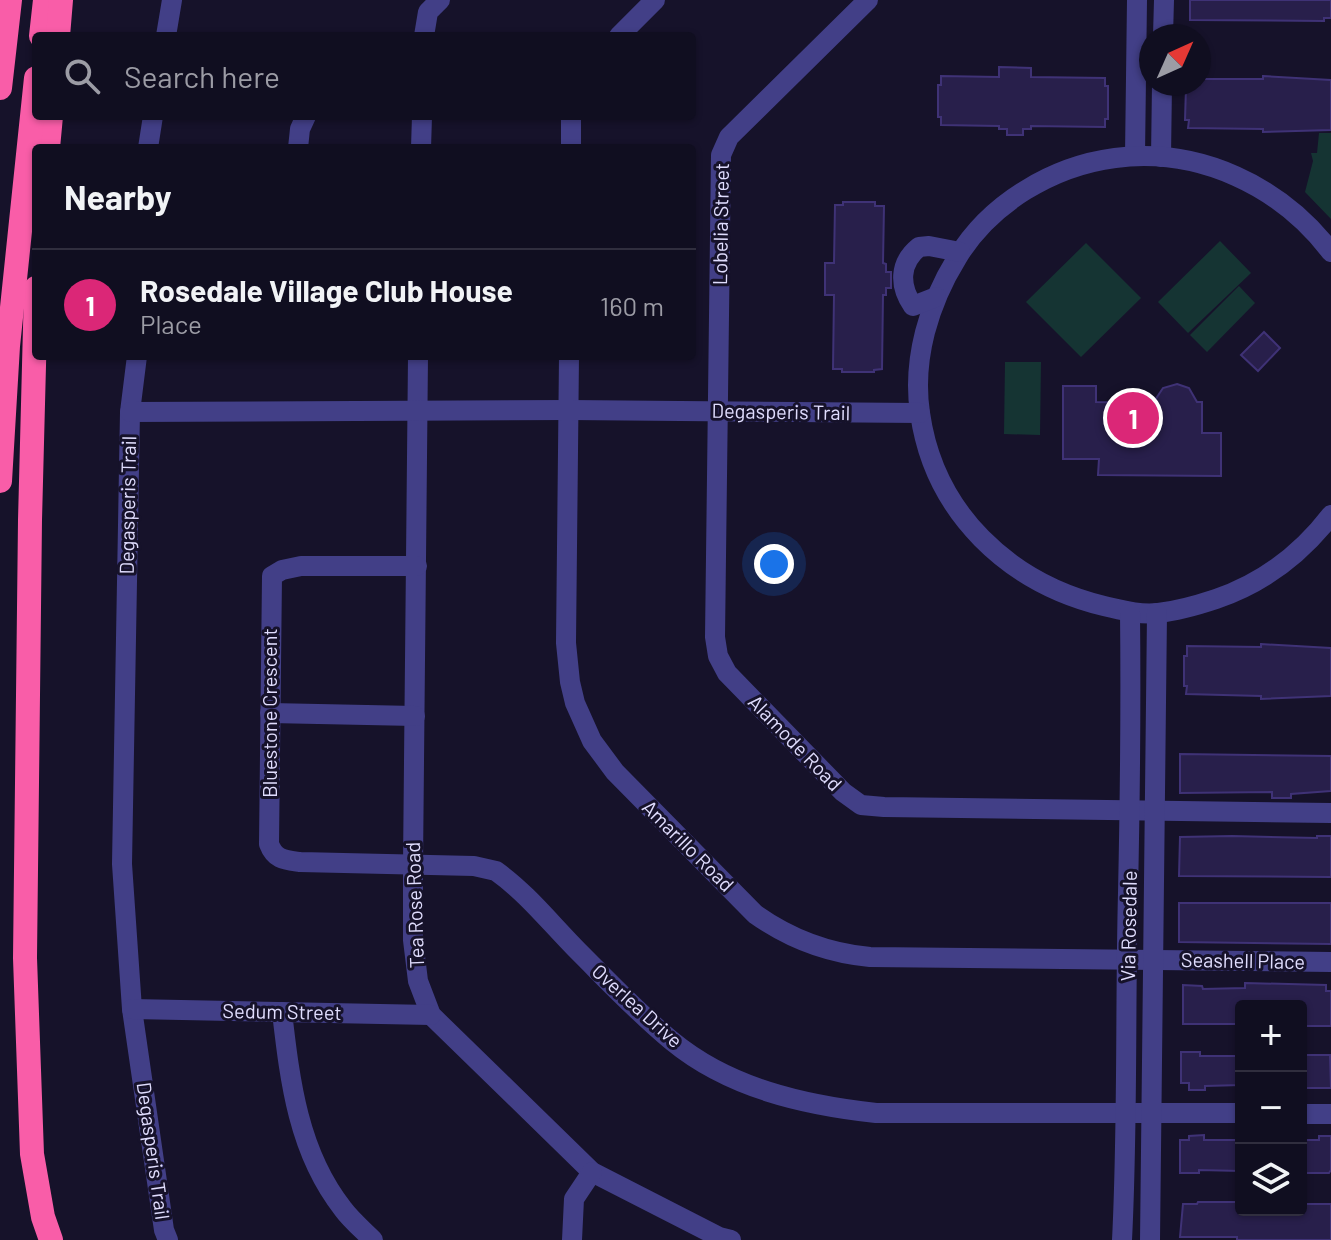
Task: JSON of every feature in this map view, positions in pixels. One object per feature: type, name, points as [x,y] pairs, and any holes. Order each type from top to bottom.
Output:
[{"type":"highway","points":[[0,88],[10,0]]},
{"type":"highway","points":[[41,32],[45,0]]},
{"type":"highway","points":[[58,32],[61,0]]},
{"type":"highway","points":[[0,481],[8,346],[32,116]]},
{"type":"highway","points":[[48,144],[51,120]]},
{"type":"highway","points":[[34,360],[25,958],[32,1154],[43,1217],[51,1240]]},
{"type":"street","points":[[167,32],[172,0]]},
{"type":"street","points":[[425,32],[428,12],[440,0]]},
{"type":"street","points":[[623,32],[655,0]]},
{"type":"street","name":"Lobelia Street","points":[[718,412],[720,165],[724,146],[729,137],[868,0]]},
{"type":"street","points":[[1135,155],[1137,0]]},
{"type":"street","points":[[1163,24],[1164,0]]},
{"type":"street","points":[[1161,157],[1162,96]]},
{"type":"street","points":[[149,144],[152,120]]},
{"type":"street","points":[[298,144],[304,120]]},
{"type":"street","points":[[421,144],[422,120]]},
{"type":"street","points":[[571,120],[571,144]]},
{"type":"street","points":[[1331,252],[1306,222],[1270,193],[1222,169],[1195,162],[1135,155],[1085,164],[1041,181],[993,215],[960,252],[936,297],[920,360],[920,413],[933,461],[942,481],[971,527],[992,549],[1013,567],[1056,591],[1130,612],[1157,613],[1207,602],[1262,578],[1308,543],[1331,515]]},
{"type":"street","points":[[936,297],[913,306],[905,295],[902,283],[905,263],[919,247],[960,252]]},
{"type":"street","points":[[130,412],[136,360]]},
{"type":"street","name":"Tea Rose Road","points":[[418,360],[413,864],[413,940],[418,981],[431,1015],[592,1172],[723,1239]]},
{"type":"street","name":"Amarillo Road","points":[[569,360],[568,672],[575,703],[592,741],[615,772],[755,914],[801,941],[851,955],[1154,960]]},
{"type":"street","name":"Degasperis Trail","points":[[168,1240],[164,1230],[132,1009],[122,864],[130,412],[569,410],[920,413]]},
{"type":"street","name":"Alamode Road","points":[[718,412],[715,637],[718,656],[727,673],[843,792],[861,805],[1331,813]]},
{"type":"street","name":"Bluestone Crescent","points":[[413,864],[300,862],[283,860],[273,854],[269,844],[270,713],[272,576],[282,570],[301,566],[417,566]]},
{"type":"street","name":"Via Rosedale","points":[[1122,1240],[1131,811],[1130,612]]},
{"type":"street","name":"Via Rosedale","points":[[1150,1240],[1157,613]]},
{"type":"street","points":[[270,713],[415,716]]},
{"type":"street","name":"Overlea Drive","points":[[413,864],[474,866],[496,871],[672,1041],[746,1084],[825,1108],[876,1113],[1235,1113]]},
{"type":"street","name":"Seashell Place","points":[[1154,960],[1331,962]]},
{"type":"street","name":"Sedum Street","points":[[132,1009],[431,1015]]},
{"type":"street","points":[[282,1012],[296,1111],[313,1159],[343,1209],[373,1240]]},
{"type":"street","points":[[1307,1114],[1331,1114]]},
{"type":"street","points":[[572,1240],[574,1199],[592,1172]]},
{"type":"green space","points":[[1319,133],[1331,133],[1331,219],[1305,192],[1313,161],[1311,153],[1317,153]]},
{"type":"green space","points":[[1220,241],[1251,273],[1188,333],[1158,302]]},
{"type":"green space","points":[[1086,243],[1141,298],[1081,357],[1026,302]]},
{"type":"green space","points":[[1239,286],[1255,303],[1207,352],[1190,335]]},
{"type":"green space","points":[[1005,362],[1041,362],[1040,435],[1004,434]]},
{"type":"building","points":[[1190,0],[1331,0],[1331,18],[1324,18],[1324,21],[1190,20]]},
{"type":"building","points":[[999,67],[1031,68],[1031,77],[1105,78],[1105,86],[1108,86],[1108,119],[1105,119],[1105,127],[1031,126],[1031,129],[1023,129],[1023,135],[1007,135],[1007,129],[999,129],[999,126],[941,125],[938,85],[941,85],[941,76],[999,77]]},
{"type":"building","points":[[1263,76],[1331,80],[1331,130],[1263,132],[1263,129],[1188,128],[1189,120],[1185,120],[1186,96],[1211,96],[1211,79],[1263,79]]},
{"type":"building","points":[[843,202],[875,202],[875,206],[884,206],[883,263],[886,264],[886,272],[891,272],[891,288],[886,288],[886,295],[883,295],[882,369],[874,372],[833,369],[834,295],[825,295],[825,263],[834,263],[835,205],[843,205]]},
{"type":"building","points":[[1264,332],[1280,348],[1258,371],[1241,355]]},
{"type":"building","points":[[1177,384],[1189,388],[1197,402],[1202,402],[1202,433],[1221,433],[1221,476],[1098,475],[1099,459],[1063,459],[1063,386],[1096,386],[1096,402],[1139,403],[1139,400],[1155,400],[1163,388]]},
{"type":"building","points":[[1261,644],[1331,648],[1331,696],[1261,699],[1261,696],[1186,694],[1184,656],[1187,656],[1187,646],[1261,647]]},
{"type":"building","points":[[1180,754],[1331,756],[1331,791],[1291,794],[1291,798],[1272,798],[1272,792],[1180,793]]},
{"type":"building","points":[[1331,836],[1331,877],[1179,876],[1180,837]]},
{"type":"building","points":[[1179,903],[1331,903],[1331,944],[1179,942]]},
{"type":"building","points":[[1245,983],[1326,985],[1326,991],[1331,991],[1331,1026],[1307,1026],[1307,1000],[1235,1000],[1235,1024],[1183,1024],[1183,985],[1202,986],[1203,989],[1245,988]]},
{"type":"building","points":[[1181,1052],[1200,1052],[1200,1056],[1235,1056],[1235,1085],[1189,1090],[1189,1083],[1181,1083]]},
{"type":"building","points":[[1307,1055],[1330,1055],[1331,1088],[1307,1088]]},
{"type":"building","points":[[1204,1135],[1204,1140],[1235,1140],[1235,1171],[1180,1173],[1180,1140],[1189,1140],[1189,1136]]},
{"type":"building","points":[[1319,1136],[1331,1136],[1331,1170],[1329,1173],[1307,1173],[1307,1140],[1319,1140]]},
{"type":"building","points":[[1235,1202],[1235,1216],[1307,1216],[1307,1204],[1331,1204],[1331,1240],[1180,1237],[1183,1204]]},
{"type":"place","name":"Rosedale Village Club House","points":[[1133,418]]}]
